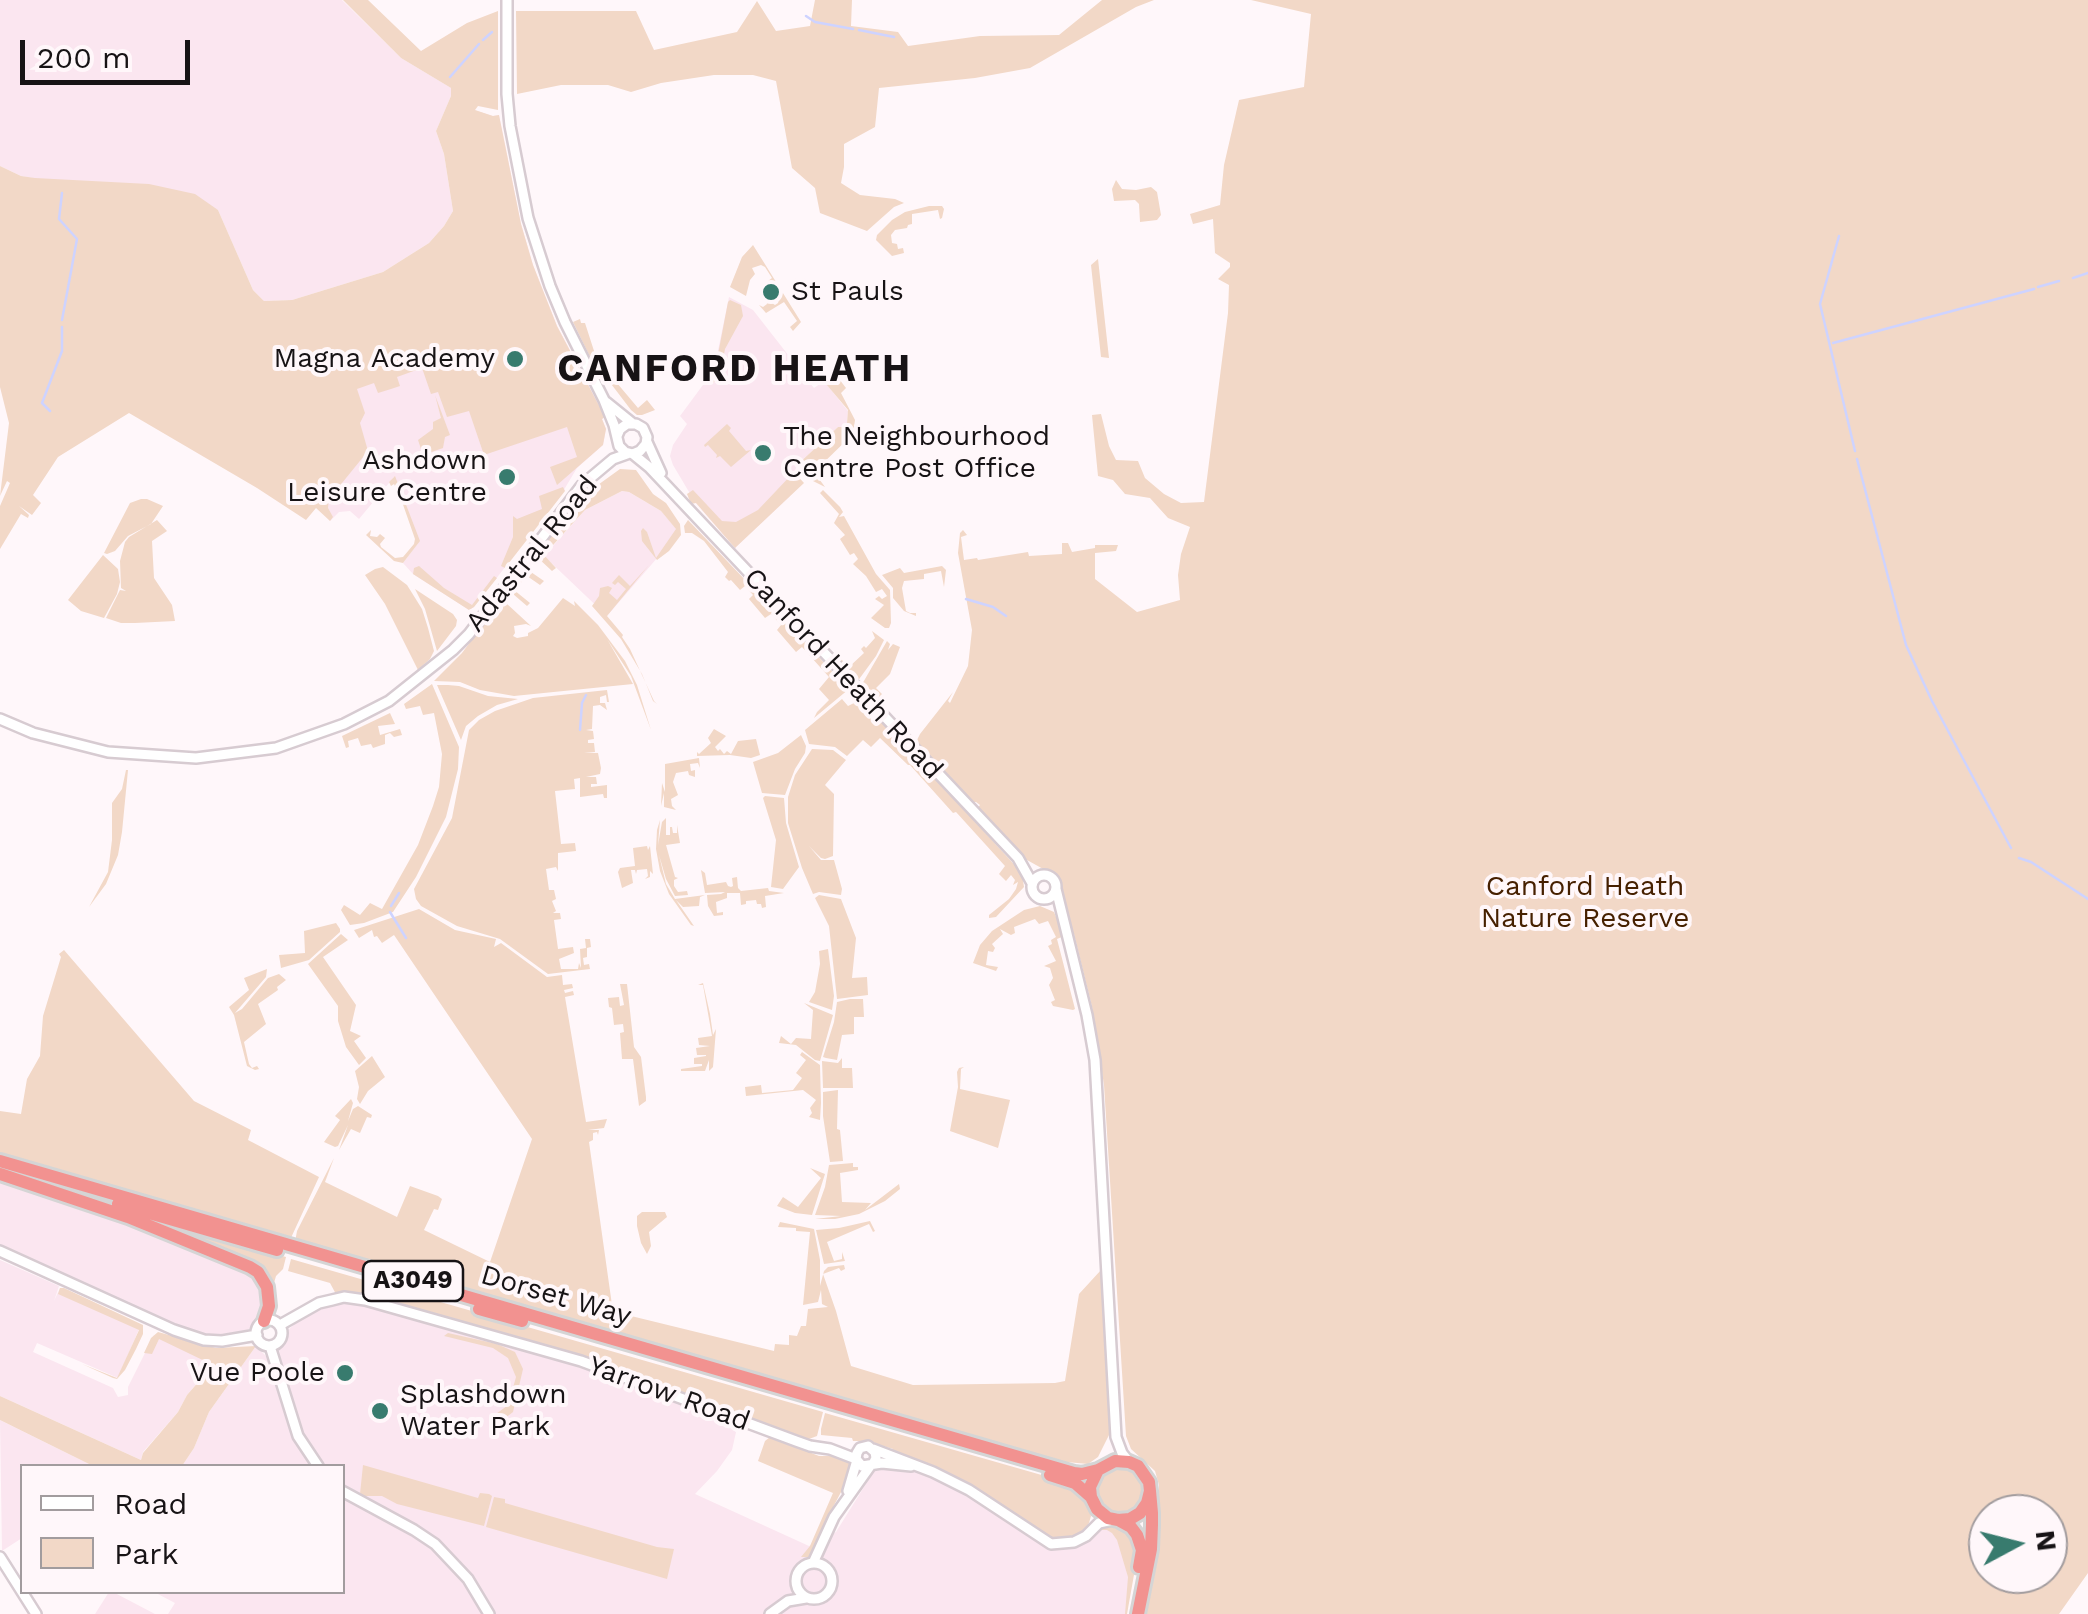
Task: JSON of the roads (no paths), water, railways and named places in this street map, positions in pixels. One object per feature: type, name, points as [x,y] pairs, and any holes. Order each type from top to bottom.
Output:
[{"type":"highway","name":"Dorset Way","points":[[0,1161],[1074,1472],[1100,1469]]},
{"type":"highway","name":"Dorset Way","points":[[0,1172],[1025,1467],[1075,1483],[1092,1500]]},
{"type":"highway","points":[[0,1172],[97,1205],[250,1267],[267,1287],[269,1306],[264,1321]]},
{"type":"highway","name":"A3049","points":[[1100,1469],[1115,1460],[1129,1462]]},
{"type":"highway","points":[[1129,1462],[1145,1473],[1150,1491],[1151,1549],[1138,1614]]},
{"type":"highway","points":[[1092,1500],[1090,1487],[1100,1469]]},
{"type":"highway","points":[[1116,1520],[1140,1512],[1150,1491]]},
{"type":"highway","name":"A3049","points":[[1092,1500],[1102,1514],[1131,1527],[1137,1535],[1142,1550],[1130,1614]]},
{"type":"street","points":[[507,0],[510,126],[528,218],[550,286],[604,400],[622,451],[632,454],[644,448],[647,440],[643,428],[604,400]]},
{"type":"street","points":[[617,439],[622,426],[632,423]]},
{"type":"street","name":"Adastral Road","points":[[0,720],[108,752],[180,758],[234,755],[303,740],[344,724],[389,701],[468,634],[580,482],[609,457],[617,439]]},
{"type":"street","name":"Canford Heath Road","points":[[647,440],[669,489]]},
{"type":"street","name":"Adastral Road","points":[[439,662],[582,486],[613,459],[632,454]]},
{"type":"street","name":"Canford Heath Road","points":[[632,454],[643,460],[1018,858],[1032,883]]},
{"type":"street","name":"Canford Heath Road","points":[[1018,858],[1045,874]]},
{"type":"street","points":[[1069,942],[1057,914],[1044,899],[1034,895],[1035,878],[1045,874],[1052,878],[1056,889],[1087,1015],[1095,1060],[1116,1437],[1129,1462]]},
{"type":"street","points":[[1044,899],[1053,896],[1056,889]]},
{"type":"street","points":[[0,1251],[204,1340],[257,1335]]},
{"type":"street","name":"Yarrow Road","points":[[280,1325],[319,1303],[355,1298],[580,1360],[796,1441],[830,1448],[856,1459]]},
{"type":"street","points":[[271,1320],[282,1329],[281,1339],[270,1346],[257,1335],[258,1326],[264,1321],[271,1320]]},
{"type":"street","points":[[270,1346],[298,1436],[317,1464]]},
{"type":"street","points":[[1100,1469],[1116,1437]]},
{"type":"street","name":"Yarrow Road","points":[[830,1448],[868,1448],[919,1467],[969,1490],[1051,1544],[1074,1542],[1099,1523],[1116,1520]]},
{"type":"street","points":[[813,1564],[828,1527],[876,1458],[868,1448],[856,1452],[846,1498]]},
{"type":"street","points":[[856,1459],[862,1466],[872,1464]]},
{"type":"street","name":"Yarrow Road","points":[[872,1464],[919,1467]]},
{"type":"street","points":[[345,1493],[434,1544],[468,1579],[489,1614]]},
{"type":"street","points":[[1090,1530],[1092,1500]]},
{"type":"street","points":[[770,1614],[788,1601],[827,1594],[832,1581],[823,1543]]},
{"type":"street","points":[[0,1557],[20,1589]]},
{"type":"street","points":[[788,1601],[800,1570],[813,1564],[828,1571]]},
{"type":"street","points":[[796,1585],[806,1598]]},
{"type":"waterway","points":[[806,16],[815,22],[853,29]]},
{"type":"waterway","points":[[859,30],[894,37]]},
{"type":"waterway","points":[[483,40],[492,32]]},
{"type":"waterway","points":[[450,77],[479,44]]},
{"type":"waterway","points":[[62,193],[59,219],[77,239],[62,320]]},
{"type":"waterway","points":[[1839,236],[1820,304],[1855,451]]},
{"type":"waterway","points":[[2073,278],[2088,273]]},
{"type":"waterway","points":[[2038,287],[2059,281]]},
{"type":"waterway","points":[[1833,343],[2034,289]]},
{"type":"waterway","points":[[50,411],[42,403],[62,351],[62,327]]},
{"type":"waterway","points":[[1857,459],[1906,645],[2011,848]]},
{"type":"waterway","points":[[966,599],[993,607],[1006,616]]},
{"type":"waterway","points":[[580,730],[586,695]]},
{"type":"waterway","points":[[2019,858],[2088,899]]},
{"type":"waterway","points":[[391,906],[399,893]]},
{"type":"waterway","points":[[390,912],[406,938]]},
{"type":"place","name":"St Pauls","points":[[771,292]]},
{"type":"place","name":"Magna Academy","points":[[515,359]]},
{"type":"place","name":"The Neighbourhood Centre Post Office","points":[[763,453]]},
{"type":"place","name":"Ashdown Leisure Centre","points":[[507,477]]},
{"type":"place","name":"Vue Poole","points":[[345,1373]]},
{"type":"place","name":"Splashdown Water Park","points":[[380,1411]]},
{"type":"district","name":"CANFORD HEATH","points":[[735,370]]},
{"type":"park label","name":"Canford Heath Nature Reserve","points":[[1585,903]]}]
